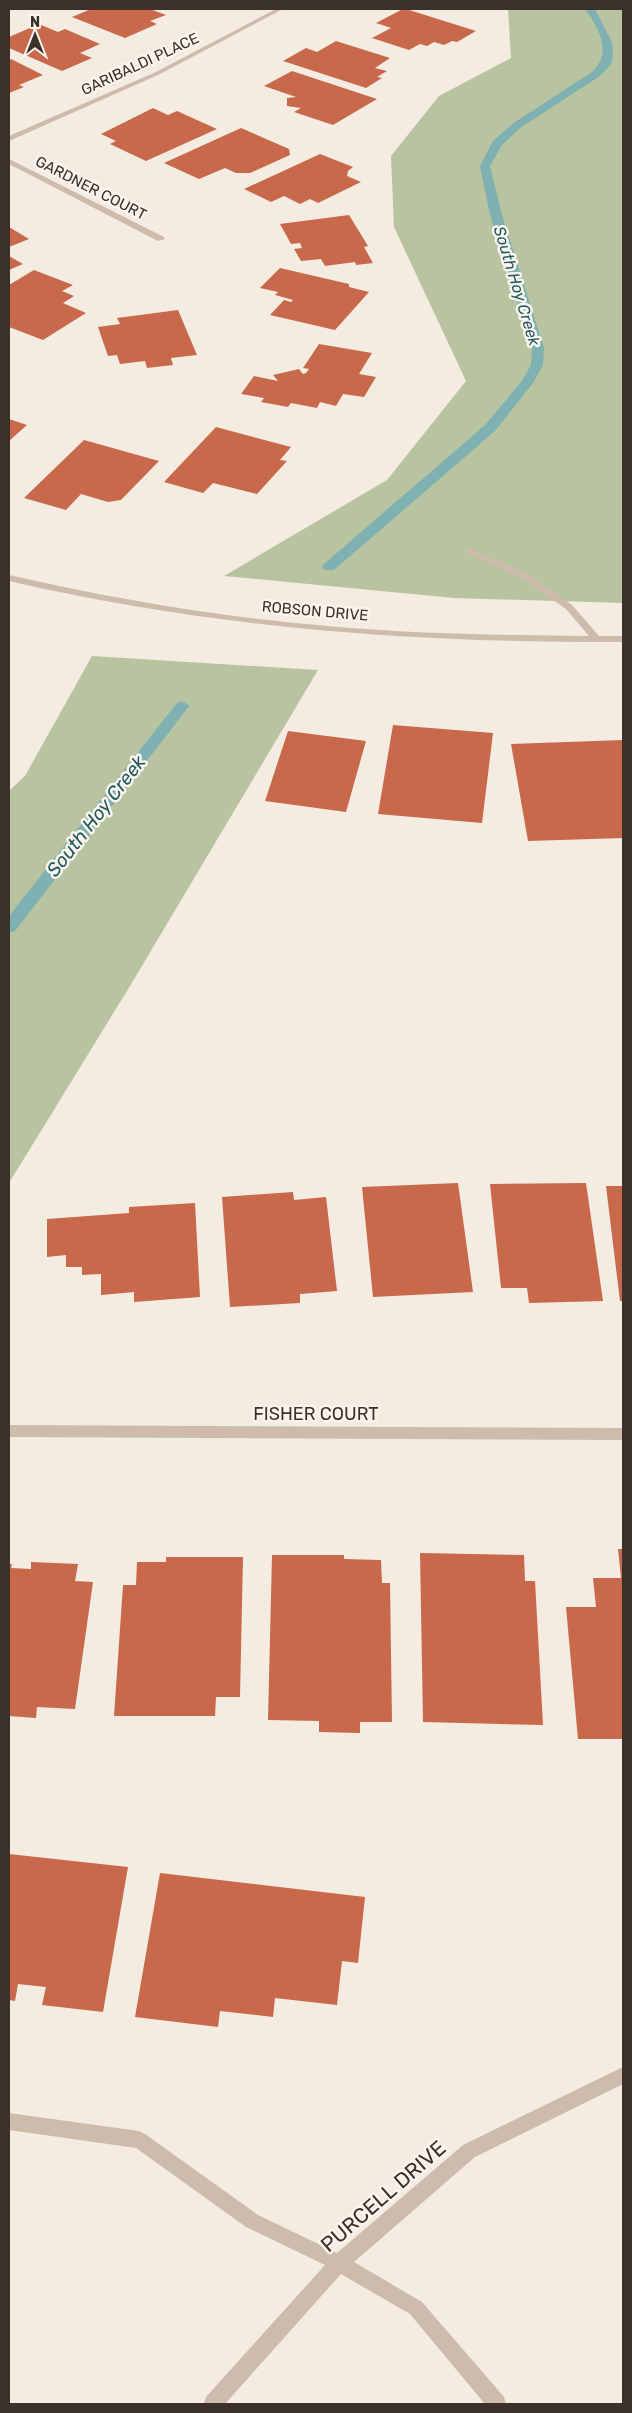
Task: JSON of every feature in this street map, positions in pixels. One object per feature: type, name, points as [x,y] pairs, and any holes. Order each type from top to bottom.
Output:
[{"type":"street","name":"GARIBALDI PLACE","points":[[9,139],[158,73],[280,9]]},
{"type":"street","name":"GARDNER COURT","points":[[9,161],[161,239]]},
{"type":"street","points":[[469,551],[526,577],[569,607],[596,638]]},
{"type":"street","name":"ROBSON DRIVE","points":[[9,578],[68,593],[219,617],[330,629],[435,636],[623,639]]},
{"type":"street","name":"FISHER COURT","points":[[9,1431],[623,1434]]},
{"type":"street","name":"PURCELL DRIVE","points":[[212,2404],[338,2263],[469,2151],[623,2075]]},
{"type":"street","points":[[9,2122],[139,2140],[252,2221],[338,2263],[416,2308],[497,2404]]},
{"type":"green space","points":[[508,9],[623,9],[623,603],[454,598],[224,576],[387,480],[466,381],[394,227],[391,156],[439,96],[511,58]]},
{"type":"green space","points":[[92,656],[318,670],[130,986],[9,1183],[9,791],[25,776]]},
{"type":"building","points":[[91,9],[150,9],[166,15],[150,21],[157,24],[125,38],[72,17]]},
{"type":"building","points":[[403,9],[476,31],[457,42],[452,41],[444,45],[434,42],[427,46],[420,44],[409,50],[372,38],[391,28],[376,23]]},
{"type":"building","points":[[39,24],[58,32],[65,29],[100,44],[80,53],[92,58],[62,71],[9,48],[9,37]]},
{"type":"building","points":[[336,41],[390,58],[375,68],[387,71],[377,77],[382,78],[366,88],[283,61],[306,48],[317,52]]},
{"type":"building","points":[[11,59],[43,75],[19,85],[24,87],[9,93],[9,60]]},
{"type":"building","points":[[292,71],[377,99],[333,125],[294,112],[301,108],[287,106],[287,98],[296,97],[264,86]]},
{"type":"building","points":[[153,108],[168,115],[177,111],[217,129],[146,161],[110,144],[116,141],[101,134]]},
{"type":"building","points":[[241,128],[289,149],[290,155],[250,173],[236,173],[225,168],[199,179],[164,163]]},
{"type":"building","points":[[320,154],[353,167],[348,171],[347,176],[361,182],[318,203],[310,199],[300,204],[284,196],[271,202],[244,189]]},
{"type":"building","points":[[349,215],[368,246],[364,247],[373,263],[356,265],[355,262],[325,266],[321,259],[301,261],[294,249],[302,248],[300,243],[291,244],[280,224]]},
{"type":"building","points":[[9,227],[29,239],[9,247]]},
{"type":"building","points":[[9,256],[23,264],[9,270]]},
{"type":"building","points":[[280,268],[349,284],[349,287],[369,292],[335,330],[270,315],[284,300],[291,302],[293,300],[275,295],[278,292],[260,288]]},
{"type":"building","points":[[34,270],[73,285],[62,291],[74,296],[63,303],[86,313],[43,340],[9,327],[9,285]]},
{"type":"building","points":[[178,310],[197,355],[171,358],[173,365],[147,368],[145,361],[120,364],[117,355],[108,356],[98,327],[120,324],[117,318]]},
{"type":"building","points":[[319,344],[372,353],[359,374],[376,377],[364,397],[343,394],[336,406],[320,402],[317,408],[291,403],[288,407],[261,402],[264,398],[241,394],[254,376],[278,381],[273,375],[299,369],[303,374],[306,373],[309,369],[303,368]]},
{"type":"building","points":[[9,419],[27,425],[9,441]]},
{"type":"building","points":[[216,427],[291,447],[280,460],[287,461],[257,494],[213,483],[203,493],[164,482]]},
{"type":"building","points":[[84,440],[159,461],[121,500],[108,502],[81,494],[66,510],[24,498]]},
{"type":"building","points":[[393,725],[493,733],[482,823],[378,814]]},
{"type":"building","points":[[288,731],[366,741],[346,812],[265,801]]},
{"type":"building","points":[[623,740],[623,838],[528,841],[511,744]]},
{"type":"building","points":[[458,1183],[473,1292],[373,1297],[362,1187]]},
{"type":"building","points":[[586,1183],[603,1301],[529,1303],[527,1288],[501,1288],[490,1184]]},
{"type":"building","points":[[606,1186],[623,1186],[623,1301],[620,1301]]},
{"type":"building","points":[[293,1192],[294,1200],[326,1197],[337,1291],[300,1294],[300,1303],[230,1307],[222,1197]]},
{"type":"building","points":[[195,1203],[200,1297],[134,1302],[134,1292],[101,1295],[101,1274],[82,1275],[82,1267],[66,1267],[66,1255],[47,1257],[47,1219],[129,1213],[129,1207]]},
{"type":"building","points":[[618,1549],[623,1549],[623,1739],[578,1739],[566,1607],[596,1607],[593,1578],[621,1578]]},
{"type":"building","points":[[420,1553],[524,1555],[525,1581],[535,1581],[543,1725],[423,1722]]},
{"type":"building","points":[[272,1555],[344,1555],[344,1559],[381,1560],[382,1583],[390,1583],[392,1722],[360,1722],[360,1733],[319,1732],[319,1721],[268,1720]]},
{"type":"building","points":[[166,1557],[243,1557],[240,1697],[216,1697],[215,1716],[114,1716],[123,1585],[136,1585],[137,1562],[166,1562]]},
{"type":"building","points":[[31,1562],[78,1564],[75,1581],[93,1582],[75,1709],[37,1707],[36,1718],[9,1716],[9,1564],[12,1564],[11,1568],[31,1569]]},
{"type":"building","points":[[9,1854],[128,1867],[103,2012],[42,2005],[46,1987],[18,1984],[15,2001],[9,2000]]},
{"type":"building","points":[[160,1873],[365,1897],[358,1963],[342,1961],[337,2005],[275,1998],[273,2017],[220,2011],[218,2027],[135,2017]]},
{"type":"waterway","name":"South Hoy Creek","points":[[329,567],[490,428],[527,383],[537,365],[538,348],[496,215],[485,166],[497,143],[516,126],[596,74],[606,64],[608,56],[607,42],[601,27],[590,9]]},
{"type":"waterway","name":"South Hoy Creek","points":[[9,927],[182,706]]}]
